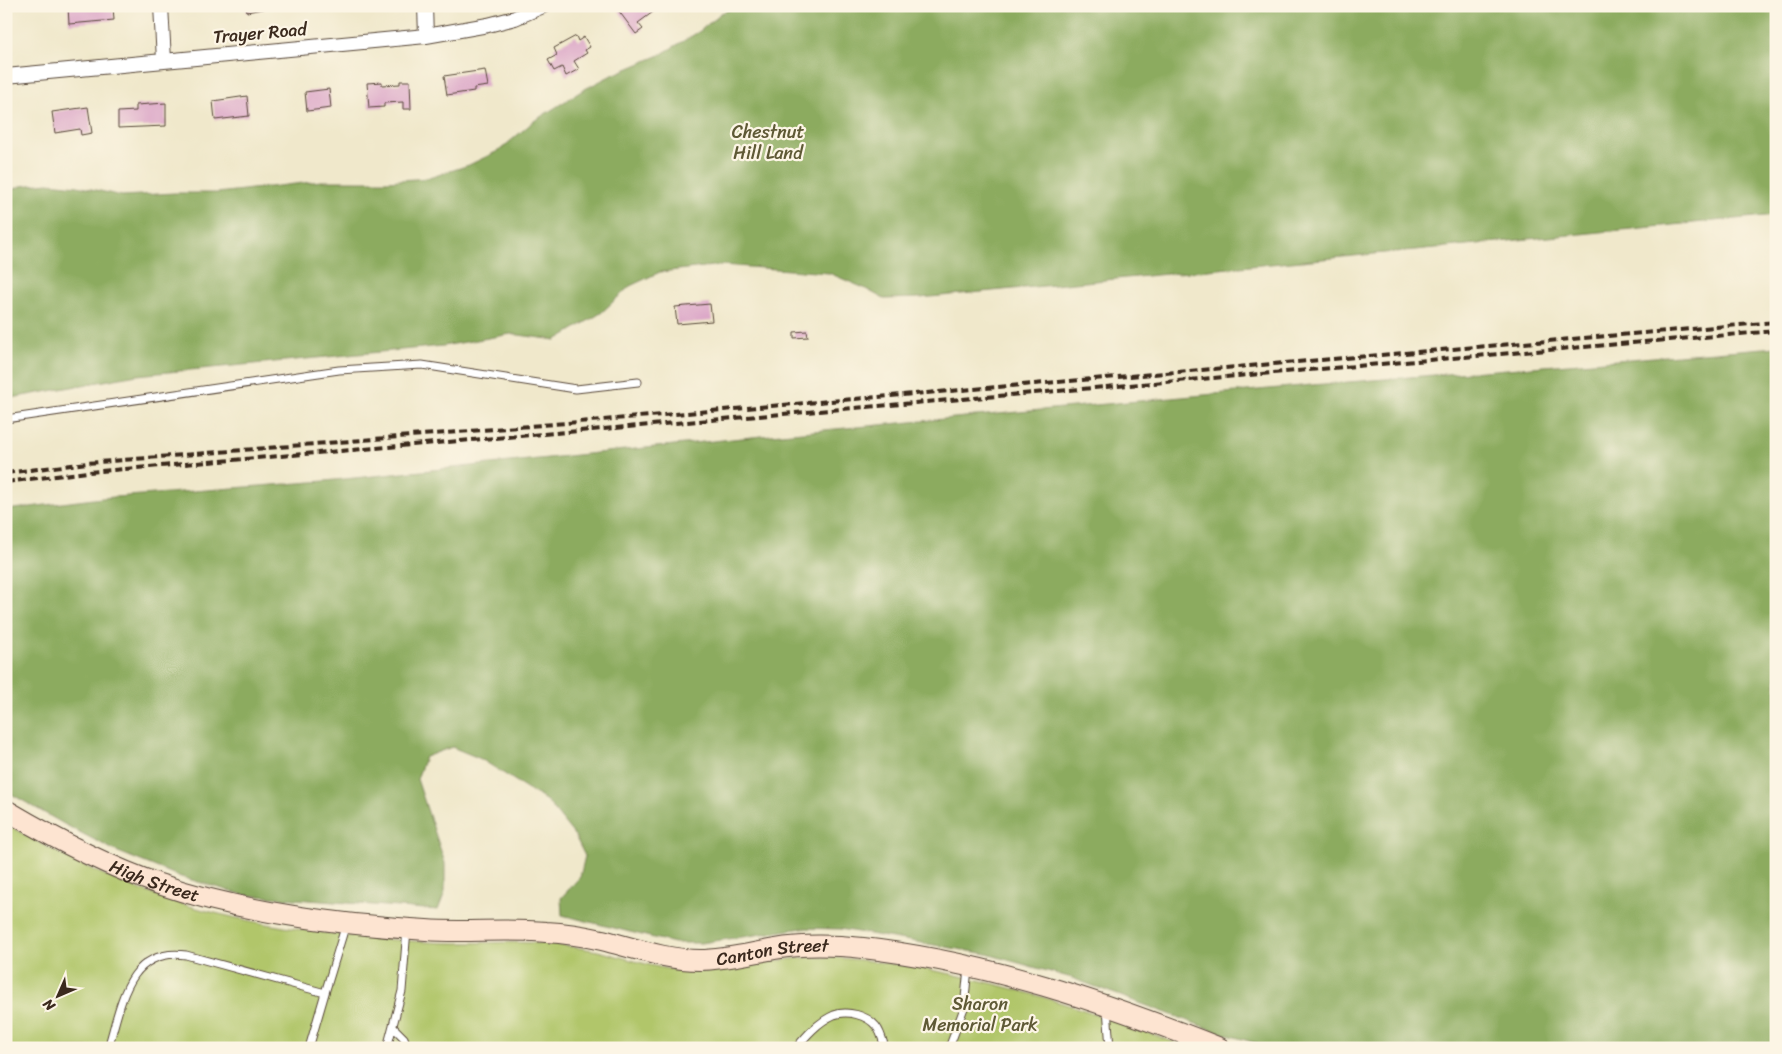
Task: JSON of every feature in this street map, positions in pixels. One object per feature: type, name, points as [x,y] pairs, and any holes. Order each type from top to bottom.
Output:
[{"type":"street","points":[[161,6],[164,60]]},
{"type":"street","points":[[425,6],[426,36]]},
{"type":"street","name":"Trayer Road","points":[[6,76],[426,36],[488,25],[514,18],[543,6]]},
{"type":"street","name":"High Street","points":[[6,810],[86,854],[161,884],[219,901],[313,919]]},
{"type":"street","name":"Canton Street","points":[[313,919],[407,929],[547,932],[599,939],[664,956],[701,960],[779,948],[828,945],[884,951],[969,966],[1036,983],[1106,1005],[1220,1048]]},
{"type":"lane","points":[[6,419],[339,370],[422,366],[576,389],[638,382]]},
{"type":"lane","points":[[309,1048],[347,923]]},
{"type":"lane","points":[[386,1048],[402,991],[407,929]]},
{"type":"lane","points":[[108,1048],[126,989],[132,978],[146,963],[165,955],[186,955],[325,993]]},
{"type":"lane","points":[[949,1048],[964,1008],[969,966]]},
{"type":"lane","points":[[1106,1005],[1110,1048]]},
{"type":"lane","points":[[796,1048],[823,1021],[835,1014],[848,1013],[868,1019],[877,1027],[885,1048]]},
{"type":"lane","points":[[393,1027],[404,1038],[408,1048]]},
{"type":"green space","name":"Chestnut Hill Land","points":[[739,6],[1776,6],[1776,215],[920,298],[884,299],[829,273],[722,265],[660,272],[630,286],[601,313],[556,340],[511,334],[443,346],[137,375],[6,399],[6,192],[21,186],[48,183],[78,186],[122,196],[217,193],[321,181],[386,181],[429,178],[469,165],[500,150],[534,121],[583,90],[610,76],[660,55],[700,31],[721,13]]},
{"type":"green space","points":[[1776,347],[1776,1048],[1273,1048],[1218,1032],[1072,978],[987,954],[840,929],[803,928],[701,943],[674,943],[562,915],[561,898],[580,877],[585,856],[575,836],[547,801],[481,759],[452,747],[425,757],[417,779],[445,863],[445,892],[438,910],[244,895],[181,877],[116,851],[6,791],[6,510],[102,498],[325,481],[781,434],[1312,385]]},
{"type":"green space","name":"Sharon Memorial Park","points":[[6,824],[79,863],[136,888],[187,905],[255,922],[324,933],[393,940],[442,943],[518,942],[549,944],[598,951],[673,970],[699,972],[814,957],[884,963],[929,970],[1017,990],[1104,1017],[1188,1048],[6,1048]]},
{"type":"building","points":[[68,6],[113,6],[114,20],[69,24]]},
{"type":"building","points":[[246,6],[272,6],[272,7],[247,12]]},
{"type":"building","points":[[623,6],[649,6],[653,12],[638,23],[643,29],[636,34],[618,10]]},
{"type":"building","points":[[576,36],[578,41],[584,37],[590,47],[585,50],[587,53],[574,61],[579,69],[566,76],[562,67],[554,71],[548,60],[557,55],[554,48]]},
{"type":"building","points":[[485,70],[488,86],[474,88],[474,91],[447,95],[444,76]]},
{"type":"building","points":[[400,81],[410,81],[411,109],[403,109],[403,102],[384,103],[384,107],[369,108],[367,83],[382,82],[382,85],[400,84]]},
{"type":"building","points":[[329,89],[331,108],[307,111],[305,92]]},
{"type":"building","points":[[247,96],[249,116],[215,120],[213,101]]},
{"type":"building","points":[[166,103],[166,126],[118,128],[118,112],[136,111],[136,105]]},
{"type":"building","points":[[88,107],[92,133],[81,135],[80,129],[55,133],[52,112]]},
{"type":"building","points":[[710,304],[712,321],[677,324],[675,307]]},
{"type":"building","points":[[807,331],[808,337],[794,338],[794,332]]},
{"type":"railway","points":[[6,473],[87,463],[1776,322]]},
{"type":"railway","points":[[6,482],[88,472],[1776,331]]}]
